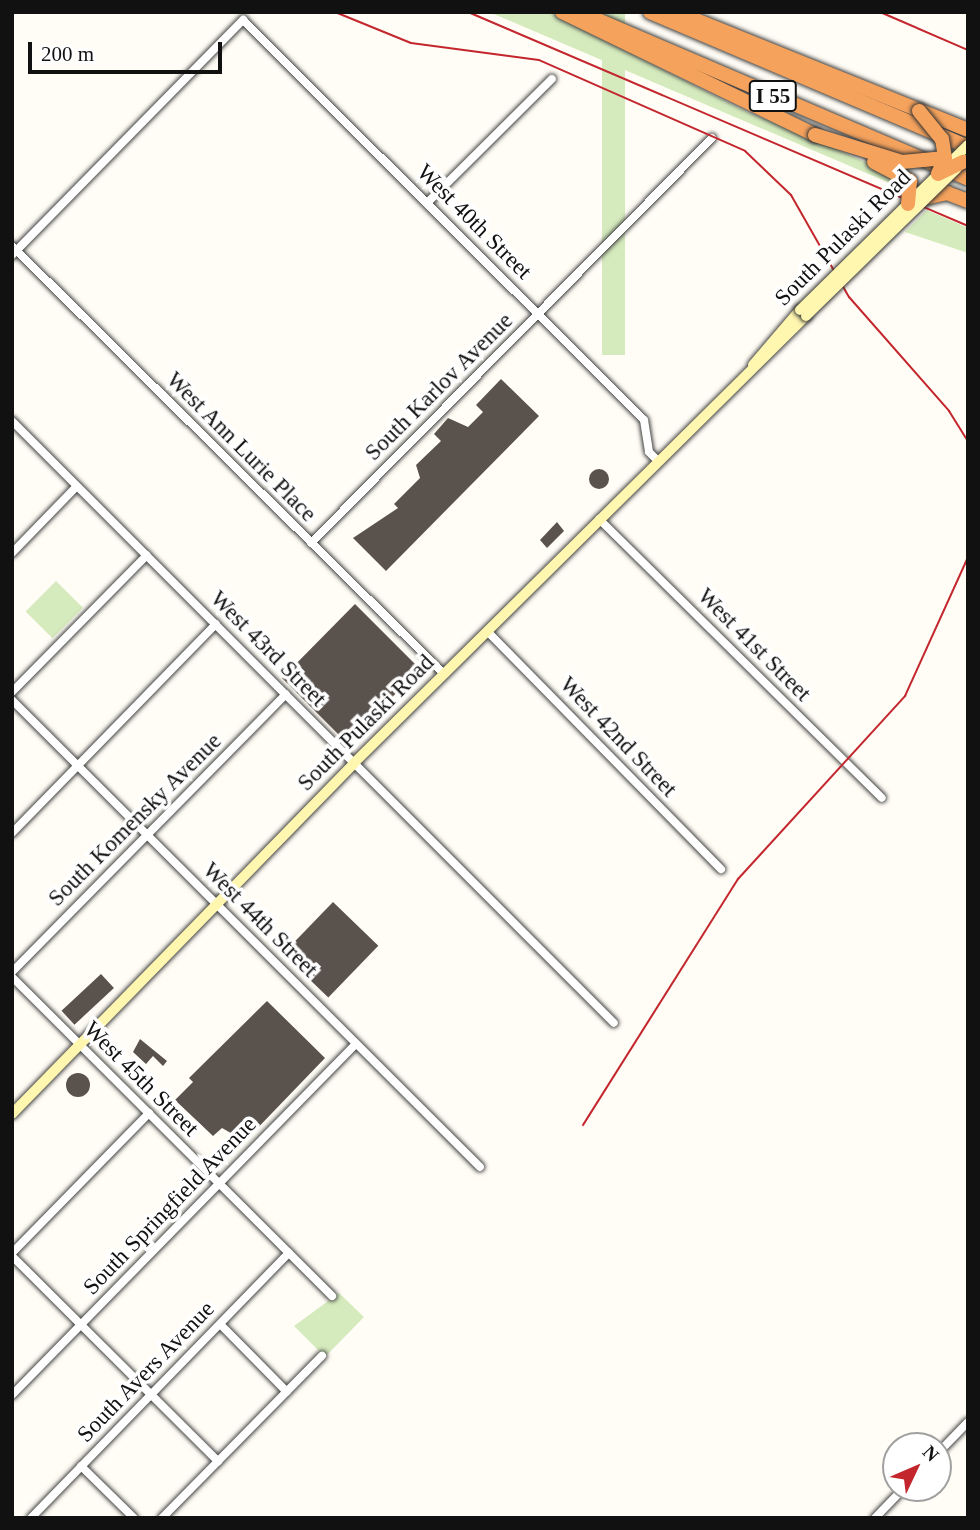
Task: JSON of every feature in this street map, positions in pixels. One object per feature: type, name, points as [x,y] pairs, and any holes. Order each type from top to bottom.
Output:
[{"type":"highway","points":[[562,12],[757,110],[904,176],[912,186],[908,204]]},
{"type":"highway","name":"I 55","points":[[579,12],[968,179]]},
{"type":"highway","name":"I 55","points":[[650,12],[963,155]]},
{"type":"highway","points":[[676,12],[968,130]]},
{"type":"highway","points":[[919,111],[963,155],[968,179]]},
{"type":"highway","points":[[815,135],[902,162],[963,155]]},
{"type":"highway","points":[[925,198],[938,174],[963,155]]},
{"type":"highway","points":[[925,198],[947,193],[968,201]]},
{"type":"main road","name":"South Pulaski Road","points":[[753,365],[925,198],[963,155]]},
{"type":"main road","name":"South Pulaski Road","points":[[12,1114],[354,763],[688,431],[938,174]]},
{"type":"street","name":"West 40th Street","points":[[14,250],[243,20],[644,420],[649,452],[658,461]]},
{"type":"street","points":[[427,203],[552,79]]},
{"type":"street","name":"South Karlov Avenue","points":[[311,543],[712,138]]},
{"type":"street","name":"West Ann Lurie Place","points":[[14,250],[444,674]]},
{"type":"street","name":"West 43rd Street","points":[[12,421],[614,1023]]},
{"type":"street","points":[[12,552],[77,486]]},
{"type":"street","name":"West 41st Street","points":[[599,519],[882,798]]},
{"type":"street","points":[[12,692],[147,555]]},
{"type":"street","points":[[12,833],[216,624]]},
{"type":"street","name":"West 42nd Street","points":[[487,631],[721,869]]},
{"type":"street","name":"South Komensky Avenue","points":[[12,975],[286,694]]},
{"type":"street","name":"West 44th Street","points":[[12,700],[480,1167]]},
{"type":"street","name":"West 45th Street","points":[[12,975],[332,1296]]},
{"type":"street","name":"South Springfield Avenue","points":[[12,1395],[356,1044]]},
{"type":"street","points":[[149,1114],[12,1254],[218,1461]]},
{"type":"street","name":"South Avers Avenue","points":[[31,1518],[289,1253]]},
{"type":"street","points":[[219,1324],[287,1392]]},
{"type":"street","points":[[162,1518],[322,1356]]},
{"type":"street","points":[[952,1439],[968,1422]]},
{"type":"street","points":[[81,1465],[134,1518]]},
{"type":"street","points":[[875,1518],[890,1502]]},
{"type":"green space","points":[[489,12],[549,12],[743,110],[903,178],[906,190]]},
{"type":"green space","points":[[602,12],[625,12],[625,355],[602,355]]},
{"type":"green space","points":[[927,210],[968,228],[968,253],[905,232]]},
{"type":"green space","points":[[56,581],[83,608],[52,638],[26,611]]},
{"type":"green space","points":[[339,1293],[364,1317],[325,1357],[294,1326]]},
{"type":"building","points":[[501,379],[539,416],[386,571],[353,538],[398,508],[394,504],[420,478],[416,465],[441,441],[434,434],[448,418],[468,427],[483,412],[476,405]]},
{"type":"building","points":[[599,469],[606,472],[609,479],[606,486],[599,489],[592,486],[589,479],[592,472]]},
{"type":"building","points":[[557,522],[564,531],[547,548],[540,540]]},
{"type":"building","points":[[355,604],[416,665],[416,673],[347,743],[282,678]]},
{"type":"building","points":[[333,902],[378,946],[328,998],[283,954]]},
{"type":"building","points":[[101,974],[114,988],[74,1025],[62,1011]]},
{"type":"building","points":[[267,1001],[325,1058],[245,1141],[222,1128],[213,1136],[175,1100],[193,1082],[189,1078]]},
{"type":"building","points":[[140,1039],[167,1061],[163,1066],[153,1056],[146,1064],[133,1052]]},
{"type":"building","points":[[73,1073],[83,1073],[90,1080],[90,1090],[83,1097],[73,1097],[66,1090],[66,1080]]},
{"type":"railway","points":[[335,12],[411,43],[539,60],[745,151],[791,195],[849,297],[949,411],[968,442]]},
{"type":"railway","points":[[468,12],[968,226]]},
{"type":"railway","points":[[880,12],[968,50]]},
{"type":"railway","points":[[583,1125],[738,879],[905,696],[968,557]]}]
